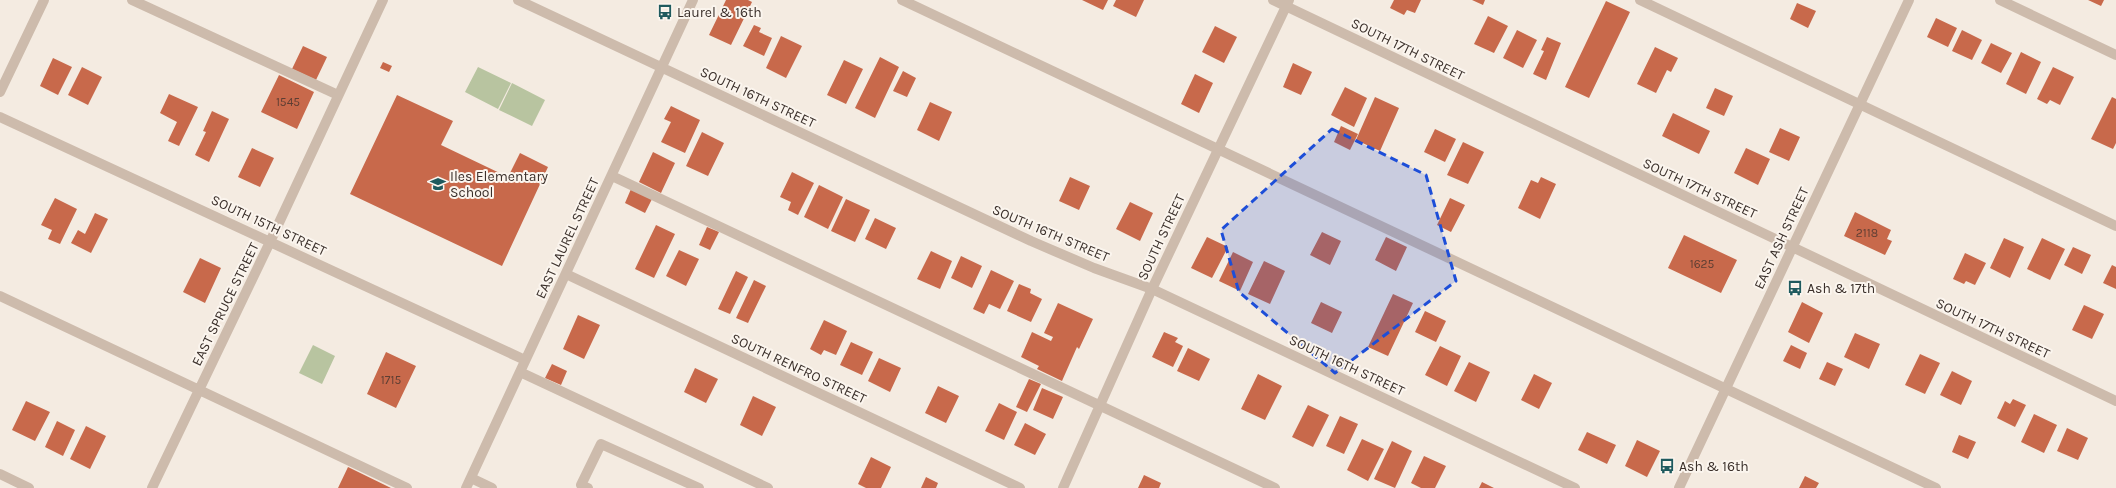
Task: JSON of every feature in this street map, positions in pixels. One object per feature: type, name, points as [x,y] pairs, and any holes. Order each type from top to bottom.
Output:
[{"type":"street","points":[[0,92],[44,0]]},
{"type":"street","points":[[132,0],[338,95]]},
{"type":"street","name":"EAST SPRUCE STREET","points":[[152,488],[270,242],[383,0]]},
{"type":"street","name":"SOUTH 16TH STREET","points":[[518,0],[1031,241],[1094,268],[1152,289],[1575,488]]},
{"type":"street","name":"EAST LAUREL STREET","points":[[466,488],[693,0]]},
{"type":"street","points":[[902,0],[1936,488]]},
{"type":"street","name":"SOUTH 17TH STREET","points":[[1273,0],[1288,3],[1792,247],[2116,401]]},
{"type":"street","points":[[1640,0],[2116,226]]},
{"type":"street","name":"EAST ASH STREET","points":[[1680,488],[1908,0]]},
{"type":"street","points":[[2000,0],[2116,55]]},
{"type":"street","name":"SOUTH STREET","points":[[1063,488],[1152,289],[1288,3]]},
{"type":"street","name":"SOUTH 15TH STREET","points":[[0,117],[525,360]]},
{"type":"street","points":[[612,176],[1275,488]]},
{"type":"street","name":"SOUTH RENFRO STREET","points":[[566,274],[1020,488]]},
{"type":"street","points":[[0,296],[407,488]]},
{"type":"street","points":[[520,372],[768,488]]},
{"type":"street","points":[[588,488],[581,485],[601,444],[699,488]]},
{"type":"street","points":[[0,474],[29,488]]},
{"type":"street","points":[[470,478],[492,488]]},
{"type":"highlighted area","points":[[1332,129],[1426,175],[1456,281],[1335,373],[1239,292],[1221,230]]},
{"type":"green space","points":[[478,67],[511,83],[498,109],[465,92]]},
{"type":"green space","points":[[512,83],[545,100],[532,126],[499,110]]},
{"type":"green space","points":[[313,345],[335,356],[322,384],[299,373]]},
{"type":"building","points":[[726,0],[748,0],[752,2],[731,45],[709,35]]},
{"type":"building","points":[[1082,0],[1108,0],[1103,10]]},
{"type":"building","points":[[1116,0],[1144,0],[1136,17],[1113,6]]},
{"type":"building","points":[[1394,0],[1421,0],[1415,13],[1407,10],[1404,15],[1390,8]]},
{"type":"building","points":[[1472,0],[1485,0],[1483,5]]},
{"type":"building","points":[[2088,0],[2104,0],[2101,6]]},
{"type":"building","points":[[1606,1],[1630,12],[1589,98],[1565,87]]},
{"type":"building","points":[[1797,3],[1816,11],[1808,28],[1790,19]]},
{"type":"building","points":[[1488,16],[1508,26],[1494,53],[1474,44]]},
{"type":"building","points":[[1936,18],[1957,28],[1948,47],[1927,37]]},
{"type":"building","points":[[754,25],[761,28],[759,32],[772,38],[764,56],[743,46]]},
{"type":"building","points":[[1215,26],[1237,37],[1224,63],[1202,52]]},
{"type":"building","points":[[1517,30],[1537,40],[1523,68],[1503,58]]},
{"type":"building","points":[[1962,30],[1982,40],[1972,60],[1952,51]]},
{"type":"building","points":[[781,36],[802,46],[786,78],[766,68]]},
{"type":"building","points":[[1547,37],[1561,43],[1546,80],[1533,74],[1544,51],[1541,50]]},
{"type":"building","points":[[1991,43],[2012,53],[2001,73],[1981,63]]},
{"type":"building","points":[[303,46],[327,57],[316,80],[292,69]]},
{"type":"building","points":[[1655,47],[1678,58],[1671,72],[1667,70],[1656,93],[1637,84]]},
{"type":"building","points":[[2021,52],[2041,62],[2026,94],[2006,84]]},
{"type":"building","points":[[880,57],[899,67],[875,118],[855,108]]},
{"type":"building","points":[[53,58],[72,67],[58,95],[40,86]]},
{"type":"building","points":[[844,60],[863,69],[846,104],[827,95]]},
{"type":"building","points":[[383,62],[392,66],[389,72],[380,68]]},
{"type":"building","points":[[1293,63],[1312,72],[1301,95],[1283,87]]},
{"type":"building","points":[[82,67],[102,77],[88,105],[68,95]]},
{"type":"building","points":[[2053,67],[2074,77],[2060,105],[2050,100],[2047,104],[2037,99]]},
{"type":"building","points":[[903,71],[916,78],[907,97],[893,91]]},
{"type":"building","points":[[1195,74],[1213,83],[1199,113],[1181,104]]},
{"type":"building","points":[[279,75],[314,92],[297,129],[261,112]]},
{"type":"building","points":[[1345,87],[1367,98],[1354,127],[1331,115]]},
{"type":"building","points":[[1715,88],[1733,96],[1724,116],[1706,108]]},
{"type":"building","points":[[169,94],[198,107],[179,146],[168,141],[177,122],[160,113]]},
{"type":"building","points":[[397,95],[453,121],[441,145],[508,177],[520,153],[548,167],[502,266],[350,194]]},
{"type":"building","points":[[1375,97],[1399,108],[1380,151],[1356,140]]},
{"type":"building","points":[[2112,97],[2116,99],[2116,143],[2113,149],[2091,139]]},
{"type":"building","points":[[930,102],[952,112],[939,141],[917,130]]},
{"type":"building","points":[[671,106],[700,120],[685,153],[661,142],[671,122],[664,119]]},
{"type":"building","points":[[212,111],[229,119],[209,162],[195,155],[206,132],[203,131]]},
{"type":"building","points":[[1673,113],[1710,131],[1699,154],[1662,136]]},
{"type":"building","points":[[1341,126],[1358,134],[1350,150],[1334,142]]},
{"type":"building","points":[[1780,128],[1800,137],[1789,161],[1769,152]]},
{"type":"building","points":[[1435,129],[1456,139],[1445,162],[1424,152]]},
{"type":"building","points":[[702,132],[724,143],[708,176],[686,166]]},
{"type":"building","points":[[1463,142],[1484,152],[1468,184],[1447,175]]},
{"type":"building","points":[[252,148],[274,158],[260,187],[238,177]]},
{"type":"building","points":[[1746,148],[1770,159],[1758,185],[1734,173]]},
{"type":"building","points":[[653,152],[675,163],[661,193],[639,182]]},
{"type":"building","points":[[792,172],[814,183],[798,215],[788,210],[791,202],[780,197]]},
{"type":"building","points":[[1070,177],[1090,186],[1079,210],[1059,201]]},
{"type":"building","points":[[1541,177],[1556,184],[1540,219],[1518,208],[1531,180],[1538,183]]},
{"type":"building","points":[[819,185],[843,197],[828,229],[804,217]]},
{"type":"building","points":[[631,189],[652,199],[645,213],[625,203]]},
{"type":"building","points":[[55,198],[77,209],[60,244],[48,239],[52,230],[41,225]]},
{"type":"building","points":[[1450,198],[1465,205],[1451,232],[1437,225]]},
{"type":"building","points":[[846,199],[870,210],[855,242],[831,231]]},
{"type":"building","points":[[1130,202],[1153,213],[1140,241],[1116,229]]},
{"type":"building","points":[[1855,212],[1891,230],[1887,239],[1892,241],[1885,255],[1844,236]]},
{"type":"building","points":[[95,213],[108,219],[91,253],[71,243],[78,230],[85,234]]},
{"type":"building","points":[[875,218],[896,228],[886,249],[865,239]]},
{"type":"building","points":[[656,225],[675,234],[654,278],[635,269]]},
{"type":"building","points":[[707,227],[719,232],[710,250],[699,245]]},
{"type":"building","points":[[1322,232],[1341,241],[1330,265],[1310,255]]},
{"type":"building","points":[[1684,235],[1737,260],[1721,293],[1668,268]]},
{"type":"building","points":[[1207,237],[1228,247],[1212,278],[1191,268]]},
{"type":"building","points":[[1386,237],[1407,247],[1396,271],[1375,260]]},
{"type":"building","points":[[2004,238],[2024,247],[2010,278],[1990,268]]},
{"type":"building","points":[[2042,238],[2065,249],[2050,280],[2027,269]]},
{"type":"building","points":[[2073,247],[2091,255],[2082,274],[2064,265]]},
{"type":"building","points":[[679,250],[699,259],[686,286],[666,276]]},
{"type":"building","points":[[931,251],[952,261],[940,289],[917,279]]},
{"type":"building","points":[[1233,252],[1253,262],[1240,291],[1219,281]]},
{"type":"building","points":[[1965,253],[1986,263],[1975,285],[1966,281],[1964,284],[1953,279]]},
{"type":"building","points":[[961,256],[982,266],[972,288],[951,278]]},
{"type":"building","points":[[200,258],[221,268],[205,303],[183,292]]},
{"type":"building","points":[[1264,261],[1285,271],[1270,304],[1248,294]]},
{"type":"building","points":[[2112,265],[2116,267],[2116,289],[2103,283]]},
{"type":"building","points":[[991,270],[1014,281],[1000,309],[989,304],[984,314],[973,309]]},
{"type":"building","points":[[736,271],[748,277],[730,314],[718,309]]},
{"type":"building","points":[[754,280],[766,286],[748,323],[736,318]]},
{"type":"building","points":[[1019,284],[1031,289],[1030,293],[1042,299],[1031,322],[1007,311]]},
{"type":"building","points":[[1393,294],[1413,303],[1388,356],[1368,347]]},
{"type":"building","points":[[1321,302],[1342,312],[1332,333],[1311,323]]},
{"type":"building","points":[[1802,302],[1823,313],[1809,343],[1788,332]]},
{"type":"building","points":[[1058,303],[1093,319],[1079,349],[1077,347],[1062,381],[1037,369],[1039,366],[1021,357],[1032,332],[1051,341],[1053,337],[1044,333]]},
{"type":"building","points":[[2084,305],[2104,314],[2092,339],[2072,330]]},
{"type":"building","points":[[1425,311],[1446,321],[1436,342],[1415,332]]},
{"type":"building","points":[[578,315],[600,325],[584,359],[563,349]]},
{"type":"building","points":[[824,320],[847,331],[836,355],[824,350],[821,355],[810,349]]},
{"type":"building","points":[[1164,332],[1178,338],[1175,342],[1183,346],[1173,367],[1152,357]]},
{"type":"building","points":[[1855,333],[1880,344],[1869,369],[1844,357]]},
{"type":"building","points":[[851,342],[873,352],[862,375],[840,365]]},
{"type":"building","points":[[1791,345],[1807,353],[1800,369],[1783,361]]},
{"type":"building","points":[[1440,346],[1461,356],[1447,386],[1425,375]]},
{"type":"building","points":[[1188,348],[1210,359],[1199,381],[1177,371]]},
{"type":"building","points":[[386,352],[416,366],[396,408],[367,394]]},
{"type":"building","points":[[1920,354],[1940,363],[1925,394],[1905,385]]},
{"type":"building","points":[[879,358],[901,368],[890,392],[868,381]]},
{"type":"building","points":[[1469,362],[1490,372],[1476,402],[1454,391]]},
{"type":"building","points":[[1827,362],[1843,369],[1835,386],[1819,379]]},
{"type":"building","points":[[552,364],[567,371],[561,385],[545,378]]},
{"type":"building","points":[[695,368],[718,379],[706,403],[684,392]]},
{"type":"building","points":[[1952,371],[1972,381],[1961,405],[1940,395]]},
{"type":"building","points":[[1258,374],[1282,386],[1265,420],[1241,409]]},
{"type":"building","points":[[1534,374],[1552,383],[1539,409],[1521,400]]},
{"type":"building","points":[[1029,379],[1041,384],[1027,412],[1016,407]]},
{"type":"building","points":[[938,386],[959,396],[946,423],[925,413]]},
{"type":"building","points":[[1042,388],[1063,397],[1053,419],[1033,410]]},
{"type":"building","points":[[753,396],[776,407],[762,436],[740,425]]},
{"type":"building","points":[[2013,399],[2026,405],[2015,427],[1997,418],[2005,401],[2010,404]]},
{"type":"building","points":[[26,401],[50,412],[35,441],[12,430]]},
{"type":"building","points":[[999,403],[1017,412],[1004,440],[985,431]]},
{"type":"building","points":[[1308,405],[1329,415],[1313,447],[1292,437]]},
{"type":"building","points":[[2034,414],[2057,425],[2044,453],[2021,442]]},
{"type":"building","points":[[1340,416],[1358,424],[1344,454],[1326,446]]},
{"type":"building","points":[[57,421],[75,430],[63,456],[45,447]]},
{"type":"building","points":[[1025,423],[1046,434],[1035,455],[1014,445]]},
{"type":"building","points":[[86,426],[106,436],[90,469],[70,459]]},
{"type":"building","points":[[2067,428],[2088,438],[2078,460],[2057,451]]},
{"type":"building","points":[[1587,432],[1616,445],[1607,464],[1578,450]]},
{"type":"building","points":[[1959,435],[1976,442],[1968,459],[1952,452]]},
{"type":"building","points":[[1362,439],[1384,449],[1368,481],[1347,470]]},
{"type":"building","points":[[1637,440],[1660,451],[1647,477],[1625,466]]},
{"type":"building","points":[[1392,441],[1412,451],[1395,488],[1374,479]]},
{"type":"building","points":[[1424,456],[1446,466],[1435,488],[1421,488],[1411,483]]},
{"type":"building","points":[[871,457],[891,467],[881,488],[866,488],[858,484]]},
{"type":"building","points":[[348,467],[391,488],[338,488]]},
{"type":"building","points":[[1144,475],[1161,483],[1159,488],[1138,488]]},
{"type":"building","points":[[1805,476],[1819,483],[1816,488],[1799,488]]},
{"type":"building","points":[[926,477],[938,483],[936,488],[921,488]]},
{"type":"building","points":[[1482,482],[1494,488],[1479,488]]},
{"type":"place","name":"Laurel & 16th","points":[[665,12]]},
{"type":"place","name":"Iles Elementary School","points":[[438,184]]},
{"type":"place","name":"Ash & 17th","points":[[1795,288]]},
{"type":"place","name":"Ash & 16th","points":[[1667,466]]}]
